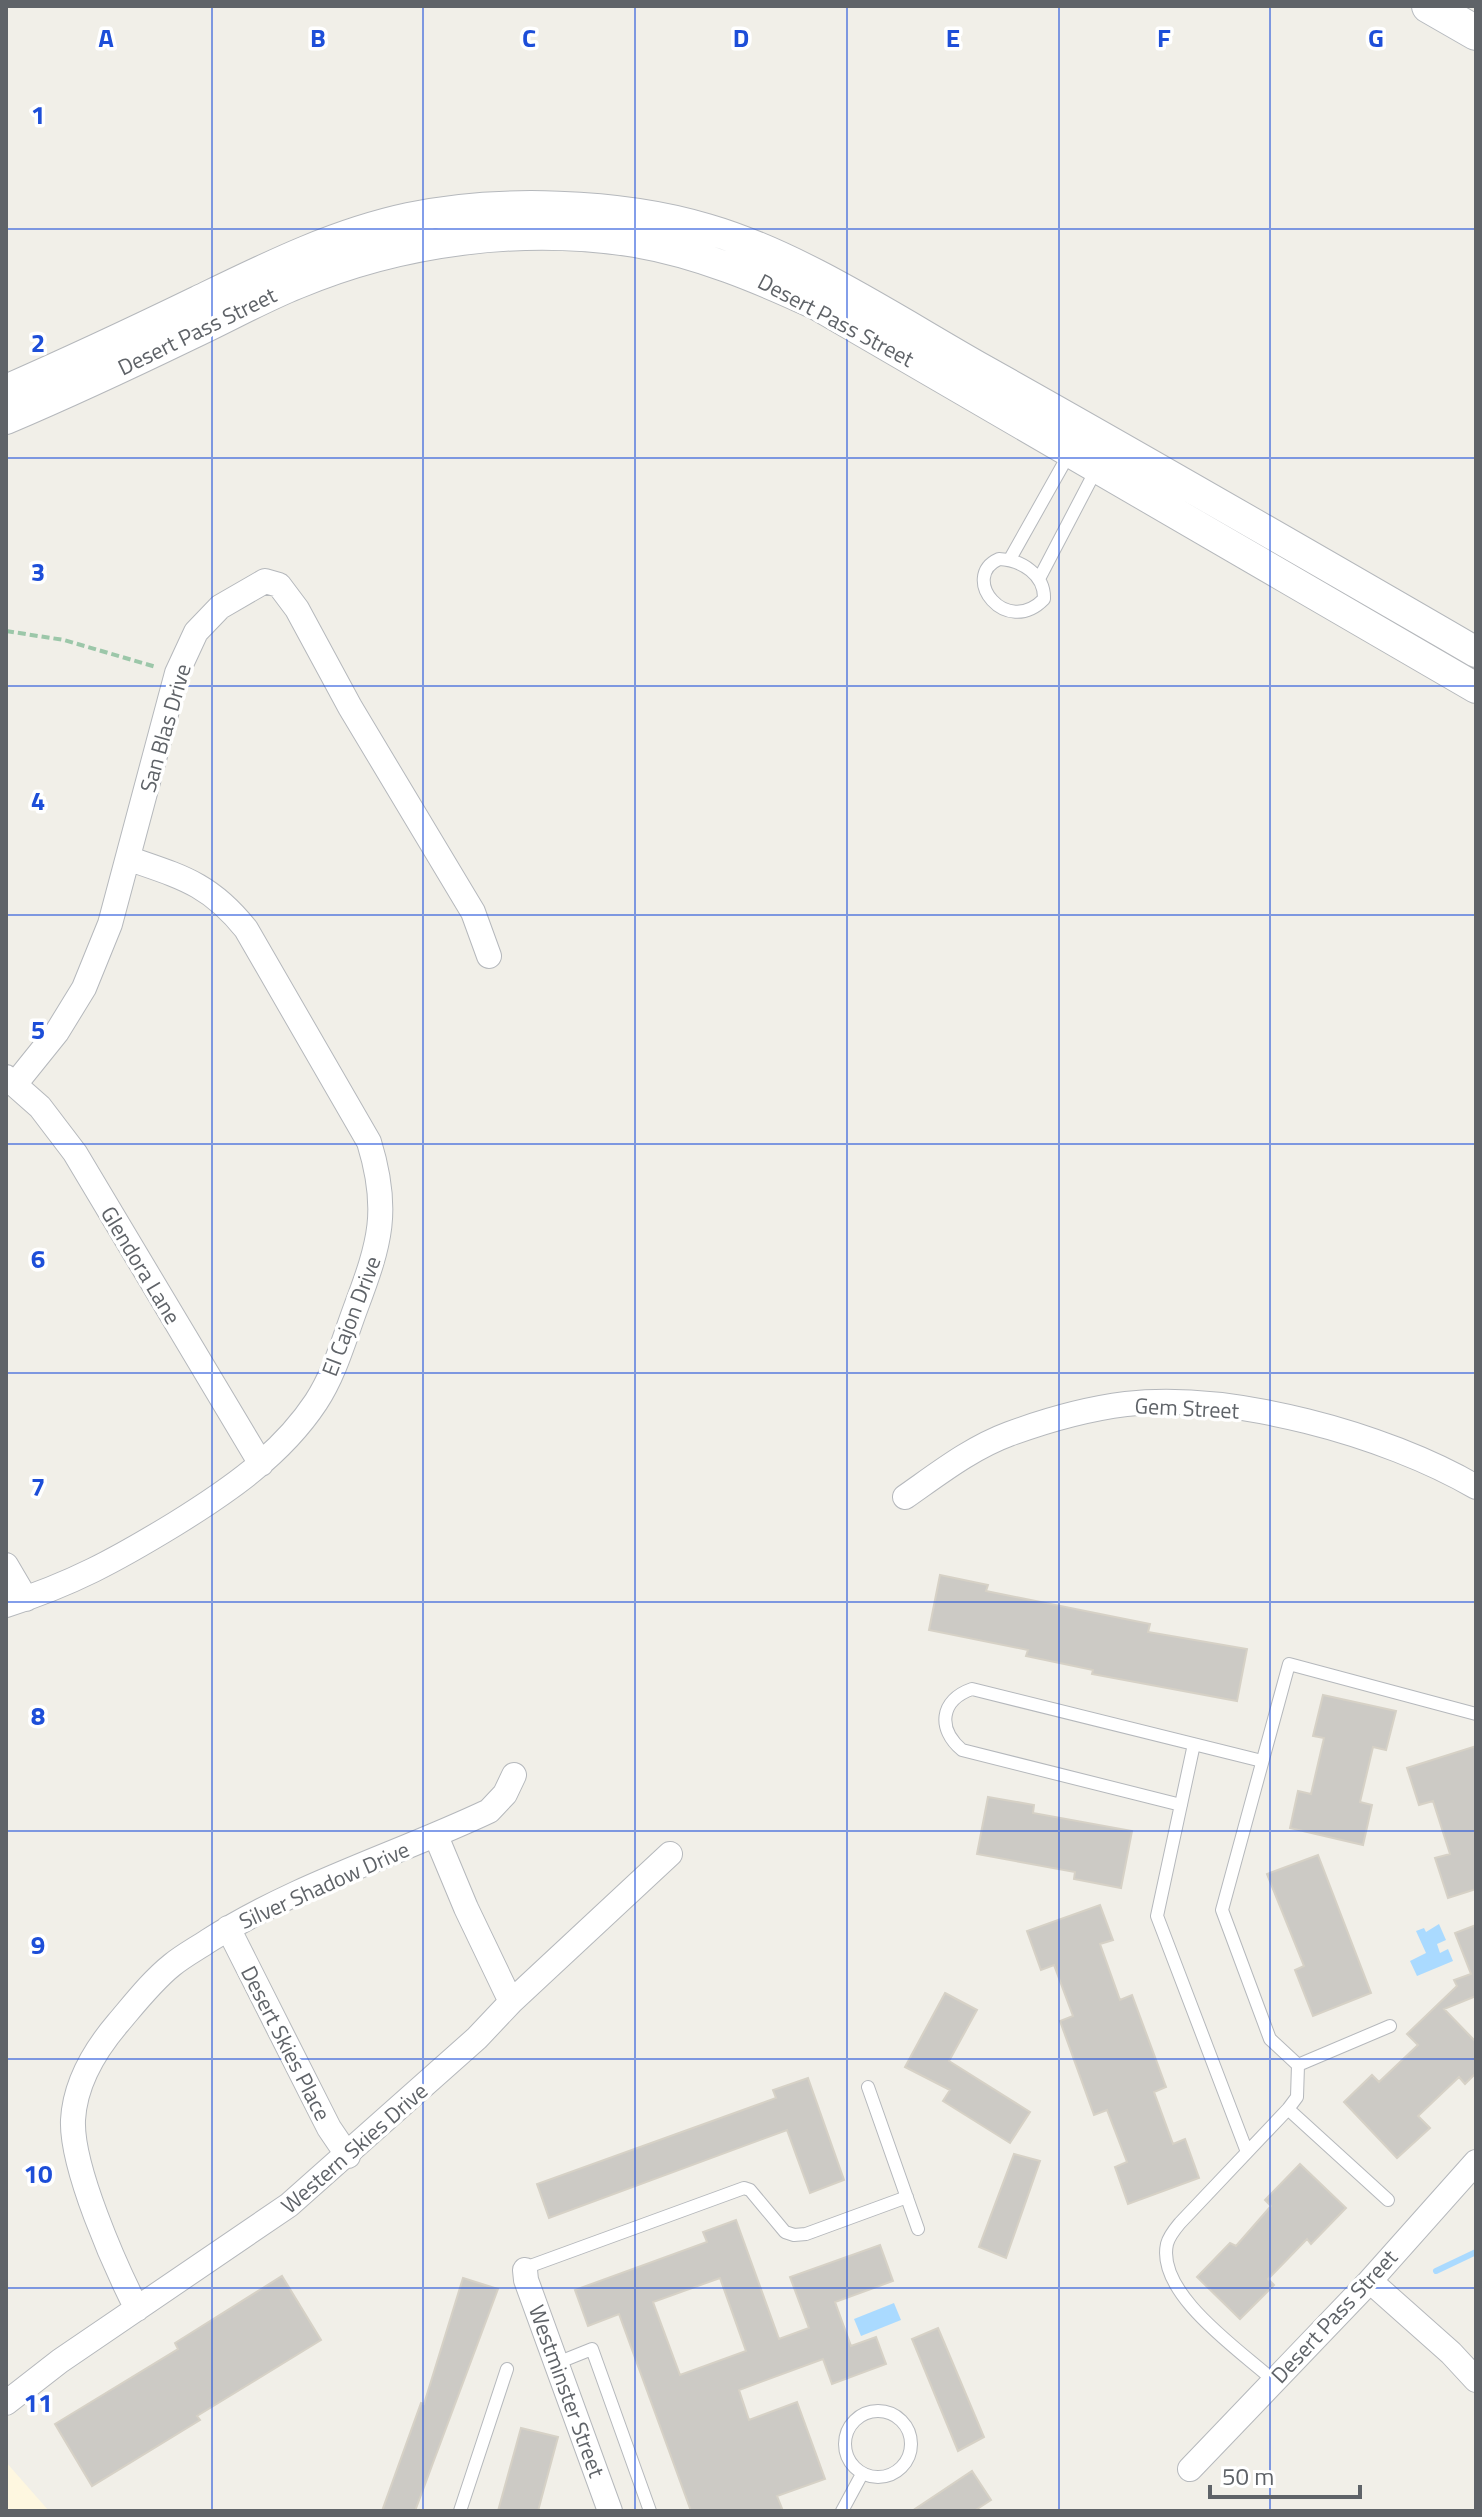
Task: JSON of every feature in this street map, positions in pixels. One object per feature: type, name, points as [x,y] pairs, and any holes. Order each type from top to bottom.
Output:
[{"type":"main road","points":[[1429,6],[1476,33]]},
{"type":"street","name":"Desert Pass Street","points":[[6,419],[90,368],[287,258],[344,237],[410,218],[480,209],[556,207],[628,213],[705,228],[803,269],[1476,688]]},
{"type":"street","points":[[697,257],[705,228]]},
{"type":"street","name":"Desert Pass Street","points":[[6,390],[90,368],[297,283],[362,260],[417,247],[485,238],[569,236],[635,242],[752,275],[817,305],[1091,446],[1476,652]]},
{"type":"street","name":"San Blas Drive","points":[[11,1080],[57,1032],[84,988],[110,924],[130,859],[177,673],[196,632],[220,607],[265,581],[284,590],[297,609],[350,707],[473,912],[489,956]]},
{"type":"street","name":"El Cajon Drive","points":[[16,1602],[72,1582],[111,1563],[209,1503],[261,1464],[317,1400],[334,1367],[376,1254],[381,1202],[377,1168],[361,1127],[246,929],[231,910],[198,884],[130,859]]},
{"type":"street","name":"Glendora Lane","points":[[11,1080],[40,1107],[75,1153],[261,1464]]},
{"type":"street","name":"Gem Street","points":[[905,1497],[961,1458],[1006,1435],[1078,1412],[1129,1404],[1194,1404],[1255,1411],[1335,1429],[1416,1456],[1476,1487]]},
{"type":"street","points":[[6,1565],[16,1602]]},
{"type":"street","name":"Silver Shadow Drive","points":[[137,2309],[119,2274],[77,2161],[73,2120],[76,2100],[90,2061],[141,1995],[173,1964],[228,1928],[292,1896],[489,1811],[505,1794],[514,1775]]},
{"type":"street","points":[[436,1836],[511,2002]]},
{"type":"street","name":"Western Skies Drive","points":[[6,2403],[60,2361],[266,2223],[348,2156],[670,1854]]},
{"type":"street","name":"Desert Skies Place","points":[[228,1928],[329,2128],[348,2156]]},
{"type":"street","name":"Desert Pass Street","points":[[1190,2469],[1370,2281],[1476,2162]]},
{"type":"street","name":"Westminster Street","points":[[525,2270],[610,2511]]},
{"type":"street","points":[[1370,2281],[1451,2353],[1476,2380]]},
{"type":"lane","points":[[1010,559],[1091,446]]},
{"type":"lane","points":[[1040,577],[1091,446]]},
{"type":"lane","points":[[1010,559],[1040,577],[1045,588],[1044,599],[1036,608],[1024,613],[1005,610],[991,599],[984,587],[983,575],[989,563],[1010,559]]},
{"type":"lane","points":[[1274,2381],[1190,2307],[1178,2291],[1167,2254],[1168,2241],[1180,2223],[1297,2097],[1298,2065],[1270,2039],[1222,1910],[1289,1664],[1476,1714]]},
{"type":"lane","points":[[1181,1805],[962,1750],[952,1741],[946,1729],[950,1703],[959,1694],[972,1689],[1262,1761]]},
{"type":"lane","points":[[1194,1744],[1157,1916],[1247,2152]]},
{"type":"lane","points":[[1298,2065],[1390,2026]]},
{"type":"lane","points":[[868,2087],[918,2229]]},
{"type":"lane","points":[[1288,2109],[1388,2200]]},
{"type":"lane","points":[[525,2270],[744,2188],[750,2190],[785,2232],[794,2235],[806,2234],[907,2197]]},
{"type":"lane","points":[[557,2363],[592,2349],[650,2511]]},
{"type":"lane","points":[[460,2511],[507,2369]]},
{"type":"lane","points":[[874,2411],[896,2416],[910,2433],[912,2444],[906,2463],[890,2476],[862,2474],[848,2460],[845,2451],[844,2440],[848,2429],[854,2420],[874,2411]]},
{"type":"lane","points":[[842,2511],[862,2474]]},
{"type":"path","points":[[6,631],[64,640],[177,673]]},
{"type":"shaded area","points":[[6,2462],[49,2511],[6,2511]]},
{"type":"water","points":[[1439,1924],[1446,1940],[1437,1944],[1440,1953],[1448,1949],[1453,1961],[1417,1976],[1410,1961],[1426,1953],[1416,1931],[1424,1928],[1426,1932]]},
{"type":"water","points":[[894,2303],[901,2320],[861,2336],[854,2319]]},
{"type":"building","points":[[940,1575],[988,1585],[986,1591],[1150,1624],[1148,1632],[1247,1649],[1237,1701],[1092,1674],[1093,1670],[1026,1656],[1028,1650],[929,1630]]},
{"type":"building","points":[[1323,1695],[1396,1711],[1386,1750],[1373,1747],[1360,1802],[1372,1805],[1363,1845],[1290,1828],[1298,1791],[1311,1794],[1324,1738],[1313,1736]]},
{"type":"building","points":[[1476,1746],[1476,1889],[1448,1898],[1435,1858],[1450,1854],[1433,1801],[1419,1805],[1407,1768]]},
{"type":"building","points":[[988,1797],[1034,1805],[1033,1813],[1132,1831],[1121,1888],[1074,1879],[1075,1872],[977,1854]]},
{"type":"building","points":[[1318,1855],[1371,1993],[1313,2016],[1295,1970],[1304,1966],[1267,1874]]},
{"type":"building","points":[[1100,1905],[1113,1940],[1100,1944],[1120,2000],[1132,1995],[1166,2087],[1154,2092],[1173,2144],[1185,2139],[1199,2178],[1128,2204],[1115,2167],[1127,2162],[1107,2110],[1094,2115],[1060,2021],[1073,2016],[1054,1965],[1041,1970],[1027,1931]]},
{"type":"building","points":[[1476,1925],[1476,1996],[1444,2009],[1476,2042],[1476,2073],[1465,2084],[1459,2077],[1418,2116],[1430,2128],[1397,2158],[1344,2102],[1372,2075],[1379,2082],[1418,2045],[1407,2034],[1457,1986],[1454,1980],[1471,1974],[1455,1933]]},
{"type":"building","points":[[945,1993],[977,2010],[949,2061],[1030,2112],[1010,2143],[943,2101],[950,2090],[905,2067]]},
{"type":"building","points":[[808,2078],[844,2180],[810,2193],[787,2130],[549,2218],[537,2184],[776,2098],[773,2090]]},
{"type":"building","points":[[1014,2154],[1040,2161],[1006,2258],[979,2247]]},
{"type":"building","points":[[1300,2164],[1346,2208],[1311,2244],[1307,2239],[1268,2279],[1274,2285],[1240,2319],[1197,2277],[1230,2243],[1236,2246],[1271,2206],[1265,2200]]},
{"type":"building","points":[[736,2220],[779,2339],[809,2328],[790,2277],[880,2245],[893,2281],[835,2302],[851,2346],[876,2337],[886,2364],[832,2384],[823,2359],[739,2390],[749,2420],[797,2402],[825,2479],[777,2496],[783,2511],[691,2511],[619,2314],[588,2326],[575,2290],[707,2242],[703,2232]],"holes":[[[720,2278],[746,2351],[680,2375],[653,2302]]]},
{"type":"building","points":[[282,2276],[321,2340],[197,2416],[200,2420],[92,2486],[55,2424],[178,2349],[175,2343]]},
{"type":"building","points":[[463,2278],[498,2289],[415,2511],[382,2511],[421,2403],[424,2404]]},
{"type":"building","points":[[938,2328],[984,2437],[958,2451],[912,2339]]},
{"type":"building","points":[[521,2428],[558,2437],[538,2511],[498,2511]]},
{"type":"building","points":[[972,2471],[991,2500],[974,2511],[912,2511]]},
{"type":"waterway","points":[[1436,2271],[1476,2252]]}]
